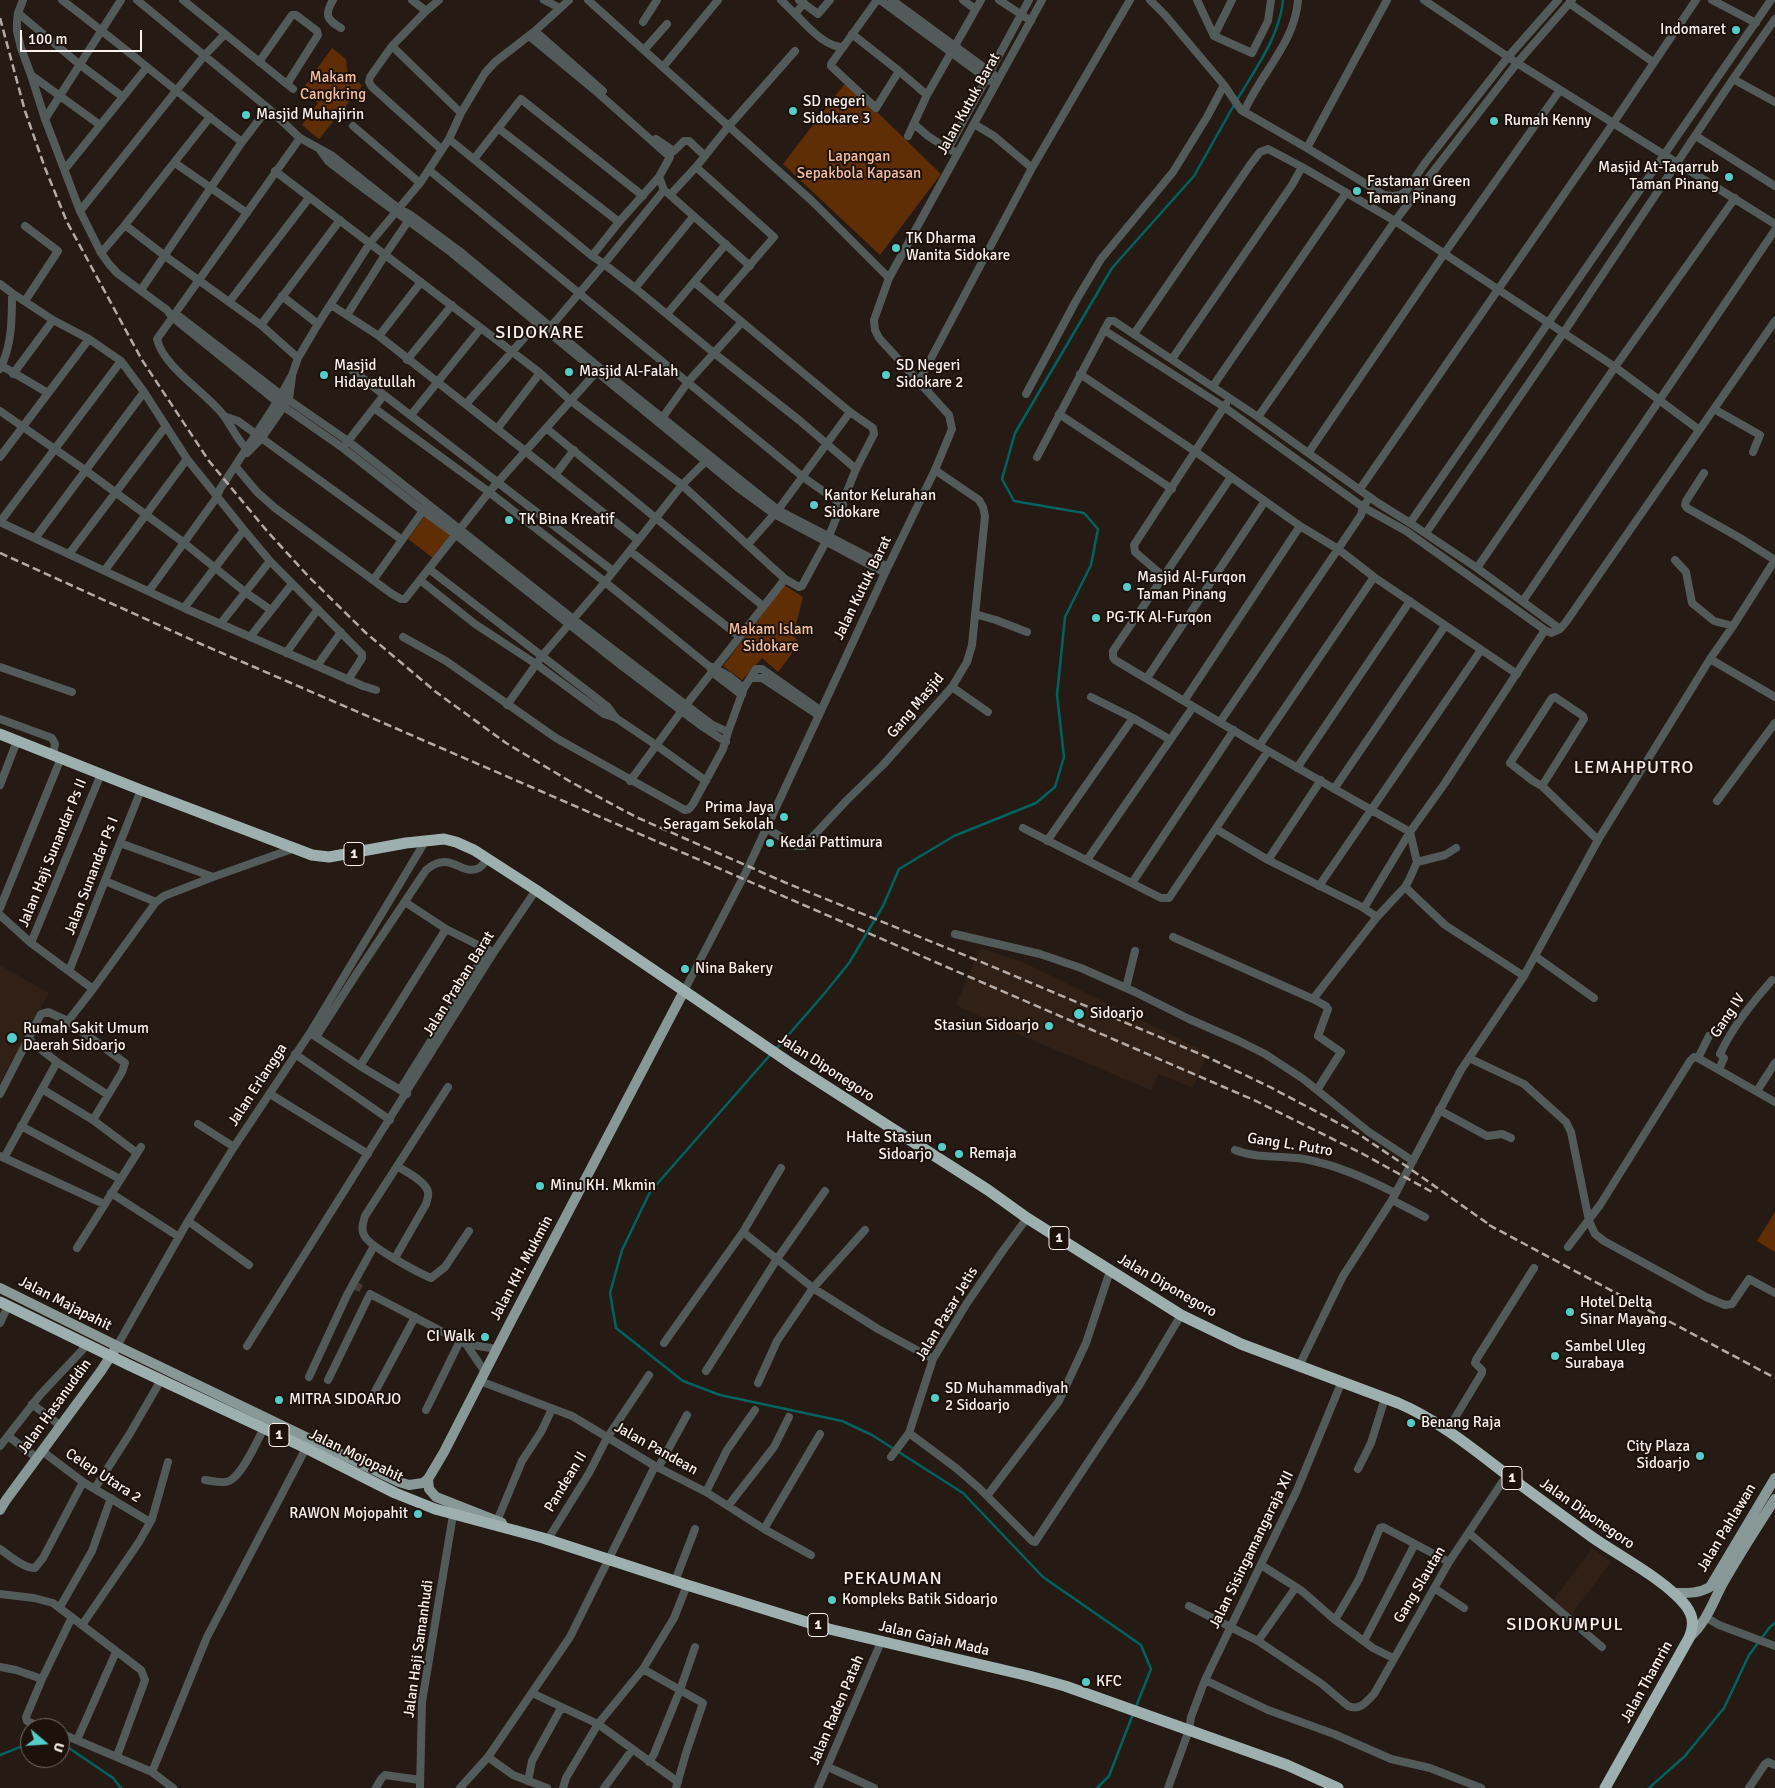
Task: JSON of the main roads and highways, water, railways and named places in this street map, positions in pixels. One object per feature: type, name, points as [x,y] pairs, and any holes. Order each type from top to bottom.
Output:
[{"type":"highway","name":"1","points":[[0,734],[292,849],[312,855],[329,857],[426,840],[444,839],[456,842],[474,850],[536,890],[684,991]]},
{"type":"highway","name":"Jalan Diponegoro","points":[[684,991],[793,1065],[988,1190],[1027,1218],[1181,1315],[1241,1344],[1417,1411],[1673,1593]]},
{"type":"highway","name":"Jalan Majapahit","points":[[4,1304],[87,1345],[114,1351]]},
{"type":"highway","name":"Jalan Mojopahit","points":[[114,1351],[161,1380],[306,1448],[395,1493],[453,1515]]},
{"type":"highway","name":"Jalan Gajah Mada","points":[[453,1515],[548,1539],[608,1560],[803,1621],[881,1642],[1030,1676],[1287,1765],[1338,1788]]},
{"type":"highway","name":"Jalan Thamrin","points":[[1605,1788],[1693,1629],[1693,1618],[1686,1606],[1673,1593]]},
{"type":"main road","name":"Jalan KH. Mukmin","points":[[428,1480],[684,991]]},
{"type":"main road","name":"Jalan Majapahit","points":[[0,1288],[114,1351]]},
{"type":"main road","name":"Jalan Hasanuddin","points":[[0,1510],[114,1351]]},
{"type":"main road","name":"Jalan Mojopahit","points":[[114,1351],[399,1482],[410,1486],[428,1480]]},
{"type":"main road","name":"Jalan Pahlawan","points":[[1673,1593],[1704,1591],[1710,1588],[1775,1478]]},
{"type":"main road","name":"Jalan Gajah Mada","points":[[428,1480],[429,1490],[436,1497],[519,1531]]},
{"type":"main road","name":"Jalan Pahlawan","points":[[1689,1638],[1701,1627],[1722,1586],[1775,1498]]},
{"type":"main road","points":[[1706,1618],[1708,1598],[1714,1581]]},
{"type":"waterway","points":[[1237,100],[1272,39],[1281,13],[1283,0]]},
{"type":"waterway","points":[[777,1048],[849,963],[883,906],[899,869],[954,836],[1036,803],[1055,787],[1064,757],[1057,695],[1065,617],[1091,565],[1098,529],[1084,513],[1014,501],[1002,479],[1015,433],[1112,268],[1194,176],[1234,105]]},
{"type":"waterway","points":[[771,1054],[650,1192],[622,1250],[610,1293],[616,1328],[683,1381],[720,1395],[842,1421],[872,1435],[963,1493],[1043,1577],[1141,1645],[1151,1669],[1135,1709]]},
{"type":"waterway","points":[[1649,1788],[1685,1756],[1724,1708],[1749,1655],[1775,1623]]},
{"type":"waterway","points":[[1097,1788],[1109,1776],[1133,1714]]},
{"type":"waterway","points":[[0,1755],[20,1747]]},
{"type":"waterway","points":[[70,1749],[113,1778],[121,1788]]},
{"type":"tunnel","points":[[354,1285],[362,1289]]},
{"type":"railway","points":[[0,18],[25,111],[67,222],[142,360],[209,461],[267,531],[309,577],[366,633],[436,692],[506,743],[571,782],[636,817],[784,882],[979,961],[1207,1057],[1268,1086],[1357,1133],[1494,1228]]},
{"type":"railway","points":[[0,553],[201,644],[1256,1101],[1363,1154],[1432,1192]]},
{"type":"railway","points":[[1489,1225],[1775,1378]]},
{"type":"place","name":"Indomaret","points":[[1736,30]]},
{"type":"place","name":"SD negeri Sidokare 3","points":[[793,111]]},
{"type":"place","name":"Masjid Muhajirin","points":[[246,115]]},
{"type":"place","name":"Rumah Kenny","points":[[1494,121]]},
{"type":"place","name":"Masjid At-Taqarrub Taman Pinang","points":[[1729,177]]},
{"type":"place","name":"Fastaman Green Taman Pinang","points":[[1357,191]]},
{"type":"place","name":"TK Dharma Wanita Sidokare","points":[[896,248]]},
{"type":"place","name":"Masjid Al-Falah","points":[[569,372]]},
{"type":"place","name":"Masjid Hidayatullah","points":[[324,375]]},
{"type":"place","name":"SD Negeri Sidokare 2","points":[[886,375]]},
{"type":"place","name":"Kantor Kelurahan Sidokare","points":[[814,505]]},
{"type":"place","name":"TK Bina Kreatif","points":[[509,520]]},
{"type":"place","name":"Masjid Al-Furqon Taman Pinang","points":[[1127,587]]},
{"type":"place","name":"PG-TK Al-Furqon","points":[[1096,618]]},
{"type":"place","name":"Prima Jaya Seragam Sekolah","points":[[784,817]]},
{"type":"place","name":"Kedai Pattimura","points":[[770,843]]},
{"type":"place","name":"Nina Bakery","points":[[685,969]]},
{"type":"place","name":"Sidoarjo","points":[[1079,1014]]},
{"type":"place","name":"Stasiun Sidoarjo","points":[[1049,1026]]},
{"type":"place","name":"Rumah Sakit Umum Daerah Sidoarjo","points":[[12,1038]]},
{"type":"place","name":"Halte Stasiun Sidoarjo","points":[[942,1147]]},
{"type":"place","name":"Remaja","points":[[959,1154]]},
{"type":"place","name":"Minu KH. Mkmin","points":[[540,1186]]},
{"type":"place","name":"Hotel Delta Sinar Mayang","points":[[1570,1312]]},
{"type":"place","name":"CI Walk","points":[[485,1337]]},
{"type":"place","name":"Sambel Uleg Surabaya","points":[[1555,1356]]},
{"type":"place","name":"SD Muhammadiyah 2 Sidoarjo","points":[[935,1398]]},
{"type":"place","name":"MITRA SIDOARJO","points":[[279,1400]]},
{"type":"place","name":"Benang Raja","points":[[1411,1423]]},
{"type":"place","name":"City Plaza Sidoarjo","points":[[1700,1456]]},
{"type":"place","name":"RAWON Mojopahit","points":[[418,1514]]},
{"type":"place","name":"Kompleks Batik Sidoarjo","points":[[832,1600]]},
{"type":"place","name":"KFC","points":[[1086,1682]]},
{"type":"district","name":"SIDOKARE","points":[[540,333]]},
{"type":"district","name":"LEMAHPUTRO","points":[[1634,768]]},
{"type":"district","name":"PEKAUMAN","points":[[893,1579]]},
{"type":"district","name":"SIDOKUMPUL","points":[[1565,1625]]},
{"type":"park label","name":"Makam Cangkring","points":[[333,86]]},
{"type":"park label","name":"Lapangan Sepakbola Kapasan","points":[[859,166]]},
{"type":"park label","name":"Makam Islam Sidokare","points":[[771,638]]}]
